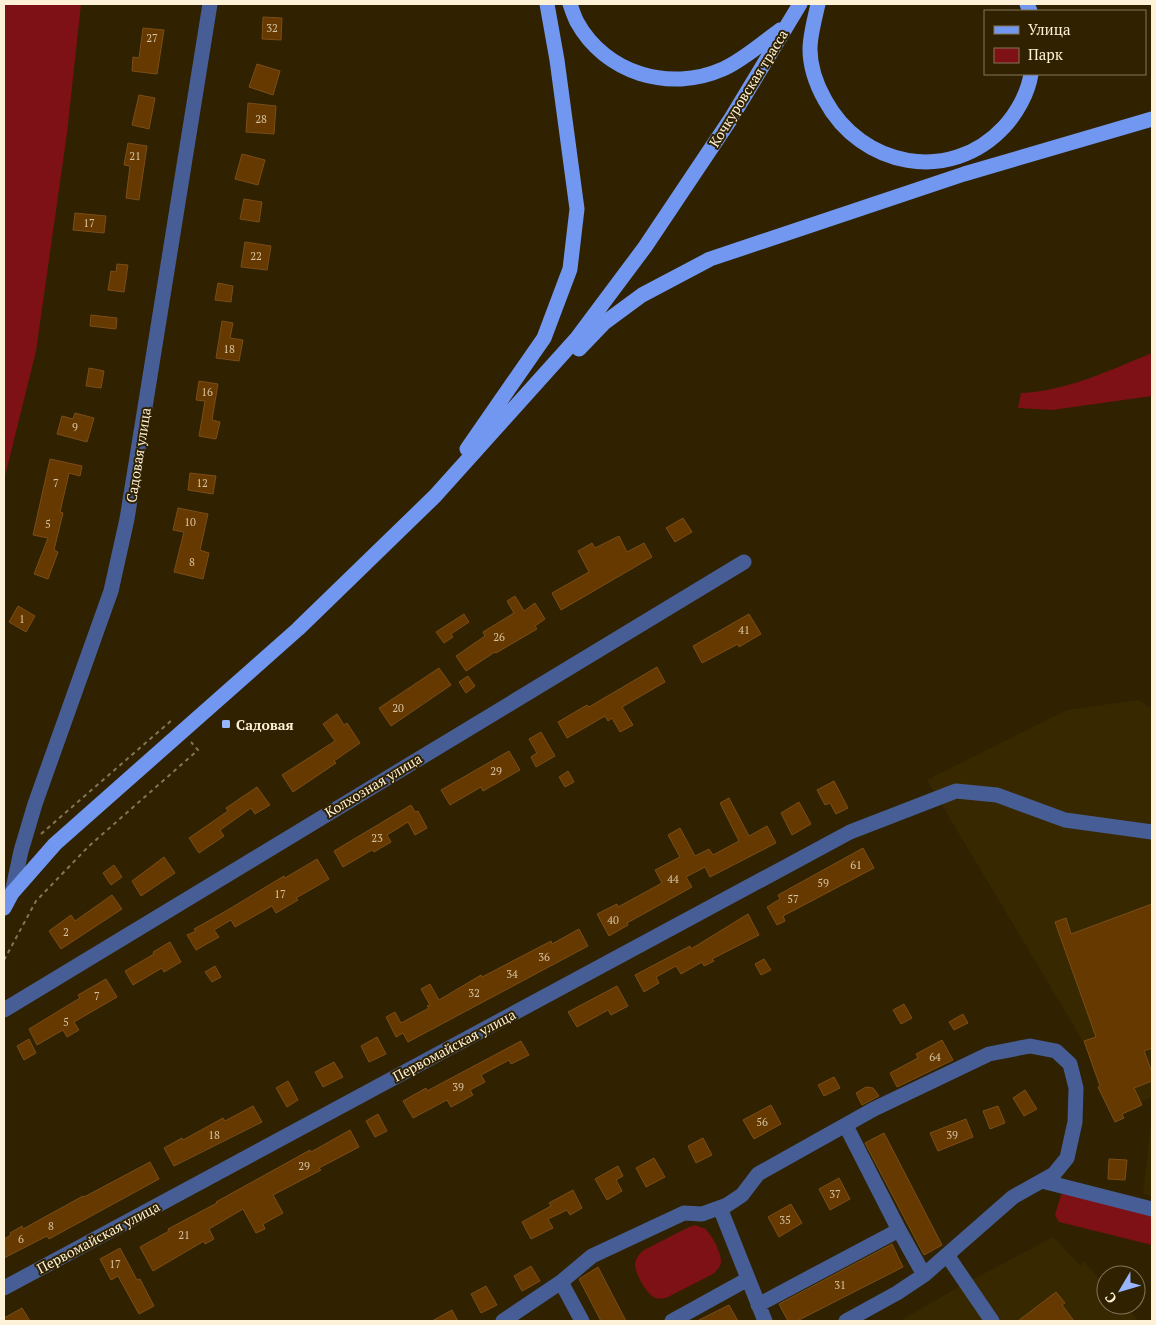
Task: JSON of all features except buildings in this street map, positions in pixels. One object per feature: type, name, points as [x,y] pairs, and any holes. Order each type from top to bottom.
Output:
[{"type":"main road","points":[[435,496],[544,338],[570,269],[577,208],[557,60],[547,4]]},
{"type":"main road","points":[[570,4],[576,21],[593,44],[616,64],[642,76],[666,80],[689,79],[723,69],[751,52],[787,25]]},
{"type":"main road","name":"Кочкуровская трасса","points":[[470,458],[577,338],[646,247],[730,120],[800,4]]},
{"type":"main road","points":[[818,4],[810,48],[816,82],[831,112],[857,140],[887,156],[913,162],[943,162],[969,152],[995,137],[1015,116],[1032,75]]},
{"type":"main road","points":[[6,903],[55,844],[298,629],[435,496],[470,458],[515,416],[604,323],[642,295],[710,259],[964,174],[1152,119]]},
{"type":"street","name":"Садовая улица","points":[[6,903],[35,804],[111,591],[127,519],[210,4]]},
{"type":"street","name":"Колхозная улица","points":[[4,1010],[744,562]]},
{"type":"street","name":"Первомайская улица","points":[[4,1288],[850,832],[956,791],[996,796],[1065,820],[1152,832]]},
{"type":"street","points":[[503,1321],[561,1282],[592,1256],[684,1213],[702,1214],[720,1208],[742,1195],[758,1174],[874,1109],[989,1054],[1030,1046],[1056,1051],[1070,1064],[1076,1088],[1075,1122],[1067,1158],[1054,1174],[1013,1197],[924,1274],[897,1293],[846,1321]]},
{"type":"street","points":[[846,1126],[899,1230],[924,1274]]},
{"type":"street","points":[[1042,1181],[1152,1209]]},
{"type":"street","points":[[720,1208],[764,1321]]},
{"type":"street","points":[[758,1305],[899,1230]]},
{"type":"street","points":[[947,1255],[992,1321]]},
{"type":"street","points":[[672,1321],[748,1280]]},
{"type":"street","points":[[561,1282],[582,1321]]},
{"type":"path","points":[[4,960],[36,901],[89,846],[198,750]]},
{"type":"shaded area","points":[[1138,700],[1152,709],[1152,1097],[1120,1112],[1099,1068],[927,780],[1067,710]]},
{"type":"shaded area","points":[[1152,1116],[1152,1197],[1143,1193]]},
{"type":"shaded area","points":[[1053,1237],[1080,1265],[1084,1262],[1096,1275],[1096,1315],[1133,1315],[1139,1321],[900,1321],[966,1283]]},
{"type":"green space","points":[[4,4],[81,4],[67,133],[36,351],[4,480]]},
{"type":"green space","points":[[1152,353],[1152,396],[1052,410],[1018,408],[1021,393],[1072,384]]},
{"type":"green space","points":[[1068,1191],[1152,1211],[1152,1245],[1059,1222],[1055,1215],[1061,1195]]},
{"type":"green space","points":[[696,1225],[707,1230],[712,1238],[721,1257],[720,1267],[713,1274],[668,1297],[660,1299],[649,1294],[635,1268],[639,1255],[644,1250]]},
{"type":"place","name":"Садовая","points":[[226,724]]}]
